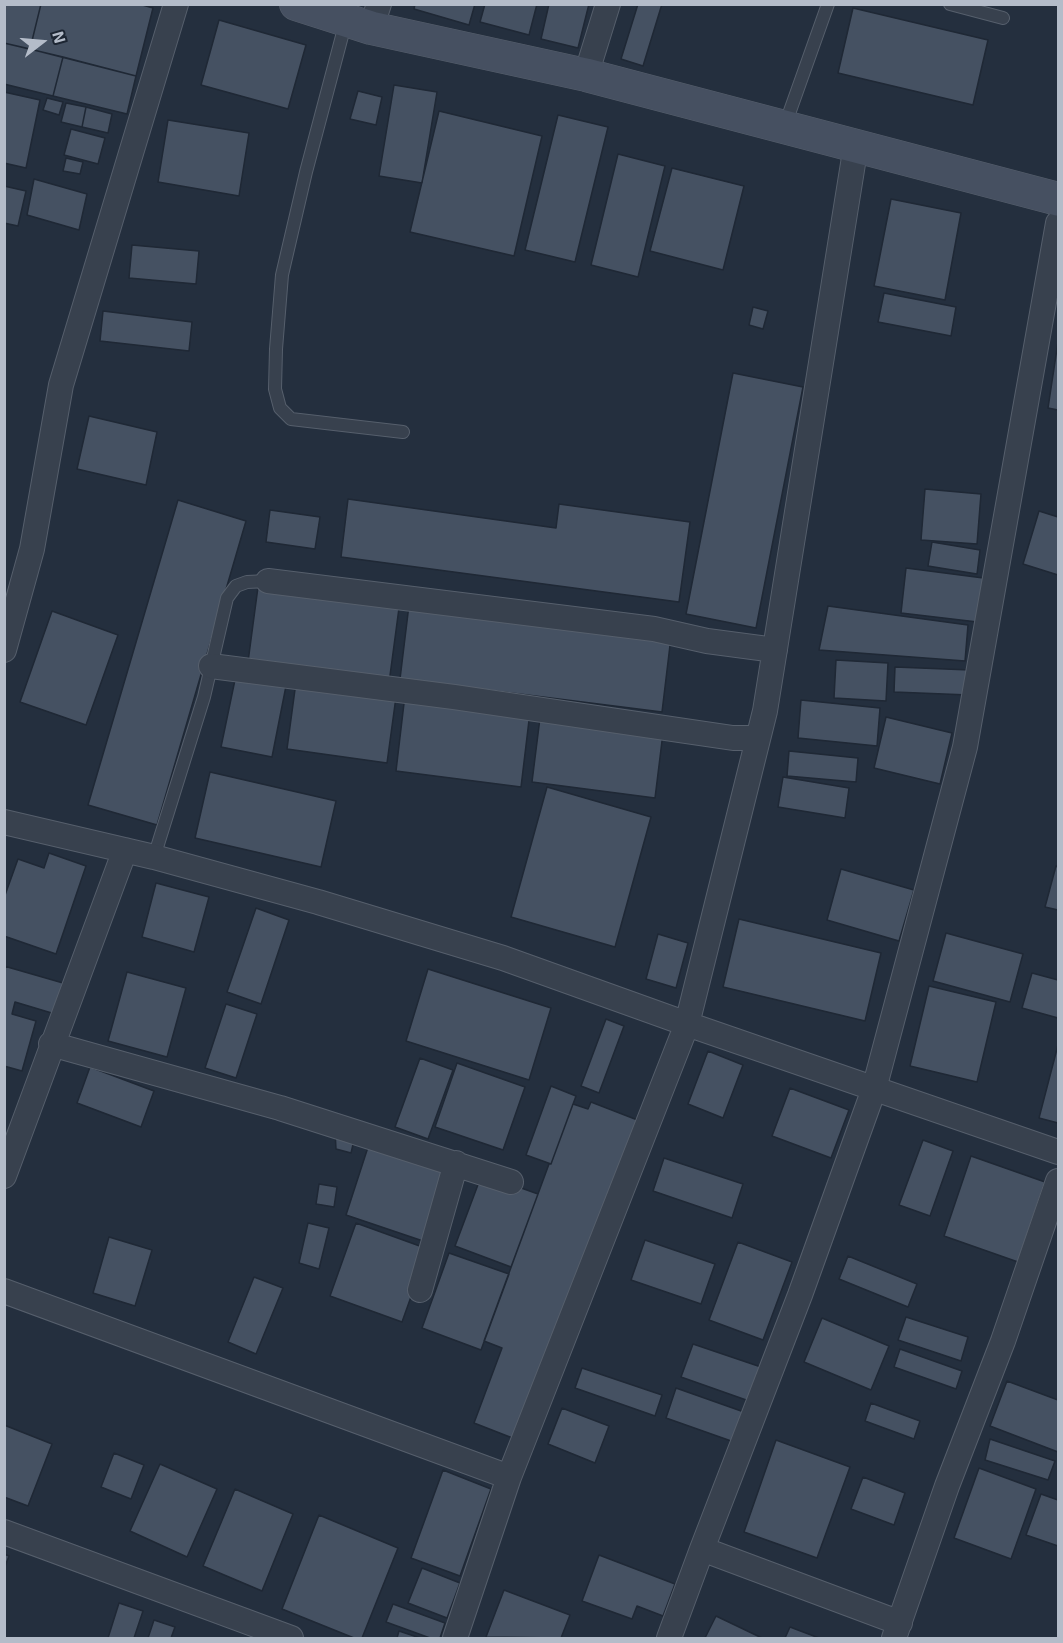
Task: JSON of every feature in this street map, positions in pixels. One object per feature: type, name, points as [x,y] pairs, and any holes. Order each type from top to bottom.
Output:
[{"type":"street","points":[[4,650],[32,549],[61,385],[176,4]]},
{"type":"street","points":[[296,4],[366,17],[1059,199]]},
{"type":"street","points":[[586,75],[608,4]]},
{"type":"street","points":[[455,1638],[509,1477],[687,1024],[765,711],[855,145]]},
{"type":"street","points":[[669,1638],[800,1295],[874,1089],[965,747],[1059,224]]},
{"type":"street","points":[[268,581],[654,629],[707,641],[774,650]]},
{"type":"street","points":[[211,666],[454,697],[733,738],[757,738]]},
{"type":"street","points":[[4,822],[154,857],[318,902],[503,958],[1059,1152]]},
{"type":"street","points":[[4,1176],[124,850]]},
{"type":"street","points":[[51,1044],[280,1108],[512,1182]]},
{"type":"street","points":[[420,1290],[456,1163]]},
{"type":"street","points":[[702,1549],[897,1631],[947,1486],[1003,1341],[1059,1181]]},
{"type":"street","points":[[4,1291],[509,1477]]},
{"type":"street","points":[[4,1532],[291,1638]]},
{"type":"lane","points":[[784,127],[828,4]]},
{"type":"lane","points":[[950,4],[1004,18]]},
{"type":"lane","points":[[366,17],[306,172],[282,275],[275,389],[280,408],[291,419],[403,432]]},
{"type":"lane","points":[[154,857],[204,697],[227,598],[236,586],[248,582],[268,581]]},
{"type":"building","points":[[4,4],[41,4],[30,49],[4,43]]},
{"type":"building","points":[[41,4],[139,4],[153,8],[136,76],[30,49]]},
{"type":"building","points":[[415,4],[475,4],[469,25],[414,9]]},
{"type":"building","points":[[485,4],[537,4],[529,35],[480,22]]},
{"type":"building","points":[[549,4],[589,4],[578,48],[541,39]]},
{"type":"building","points":[[638,4],[662,4],[643,66],[621,59]]},
{"type":"building","points":[[853,8],[988,40],[973,105],[838,73]]},
{"type":"building","points":[[219,20],[306,45],[288,109],[201,85]]},
{"type":"building","points":[[4,43],[63,57],[53,96],[4,84]]},
{"type":"building","points":[[63,57],[136,76],[127,114],[53,96]]},
{"type":"building","points":[[394,85],[437,92],[422,183],[379,176]]},
{"type":"building","points":[[358,91],[382,97],[376,125],[350,119]]},
{"type":"building","points":[[4,92],[40,100],[26,168],[4,163]]},
{"type":"building","points":[[47,98],[63,102],[59,115],[43,110]]},
{"type":"building","points":[[66,103],[86,107],[82,127],[61,122]]},
{"type":"building","points":[[86,107],[112,114],[108,133],[82,127]]},
{"type":"building","points":[[439,111],[542,136],[514,256],[410,232]]},
{"type":"building","points":[[558,115],[608,127],[575,262],[525,250]]},
{"type":"building","points":[[168,120],[249,133],[239,196],[158,182]]},
{"type":"building","points":[[71,129],[105,138],[98,164],[64,155]]},
{"type":"building","points":[[618,154],[665,166],[638,277],[591,265]]},
{"type":"building","points":[[66,158],[83,162],[80,174],[63,171]]},
{"type":"building","points":[[672,168],[744,186],[723,270],[650,251]]},
{"type":"building","points":[[34,179],[87,194],[79,230],[27,215]]},
{"type":"building","points":[[4,186],[26,191],[18,226],[4,223]]},
{"type":"building","points":[[891,199],[961,213],[945,300],[874,286]]},
{"type":"building","points":[[132,245],[199,251],[196,284],[129,278]]},
{"type":"building","points":[[884,293],[956,307],[951,336],[878,322]]},
{"type":"building","points":[[753,307],[768,311],[763,329],[749,325]]},
{"type":"building","points":[[103,311],[192,322],[189,351],[100,341]]},
{"type":"building","points":[[1058,342],[1058,410],[1048,408]]},
{"type":"building","points":[[733,373],[803,387],[756,628],[686,614]]},
{"type":"building","points":[[89,416],[157,432],[146,485],[77,469]]},
{"type":"building","points":[[925,489],[981,494],[977,544],[921,540]]},
{"type":"building","points":[[348,499],[556,528],[559,504],[690,522],[679,602],[341,557]]},
{"type":"building","points":[[178,500],[246,521],[157,825],[88,805]]},
{"type":"building","points":[[270,510],[320,517],[315,549],[266,542]]},
{"type":"building","points":[[1039,511],[1058,517],[1058,575],[1023,564]]},
{"type":"building","points":[[932,542],[980,550],[977,574],[928,566]]},
{"type":"building","points":[[906,568],[991,579],[986,623],[901,613]]},
{"type":"building","points":[[258,587],[399,608],[389,683],[248,662]]},
{"type":"building","points":[[409,605],[671,637],[662,712],[400,679]]},
{"type":"building","points":[[828,606],[968,625],[965,661],[819,650]]},
{"type":"building","points":[[52,611],[118,635],[86,725],[20,702]]},
{"type":"building","points":[[836,660],[888,663],[886,701],[834,698]]},
{"type":"building","points":[[895,667],[970,670],[969,695],[894,692]]},
{"type":"building","points":[[236,675],[286,686],[272,757],[221,747]]},
{"type":"building","points":[[296,682],[396,697],[387,763],[287,749]]},
{"type":"building","points":[[405,695],[530,712],[521,787],[396,771]]},
{"type":"building","points":[[801,700],[880,708],[877,746],[798,738]]},
{"type":"building","points":[[886,717],[952,733],[940,784],[874,768]]},
{"type":"building","points":[[540,718],[663,733],[655,798],[532,782]]},
{"type":"building","points":[[789,751],[858,758],[856,782],[787,776]]},
{"type":"building","points":[[210,772],[336,801],[321,867],[195,838]]},
{"type":"building","points":[[783,777],[849,788],[845,818],[778,807]]},
{"type":"building","points":[[547,787],[651,817],[615,947],[511,917]]},
{"type":"building","points":[[49,853],[86,866],[56,954],[4,936],[4,898],[18,859],[44,868]]},
{"type":"building","points":[[1056,866],[1058,867],[1058,910],[1045,907]]},
{"type":"building","points":[[841,869],[914,890],[899,941],[827,920]]},
{"type":"building","points":[[156,883],[209,897],[194,952],[142,937]]},
{"type":"building","points":[[256,908],[289,920],[261,1004],[227,992]]},
{"type":"building","points":[[739,919],[881,953],[865,1021],[723,987]]},
{"type":"building","points":[[946,933],[1023,954],[1010,1002],[933,981]]},
{"type":"building","points":[[658,934],[688,943],[676,988],[646,979]]},
{"type":"building","points":[[4,966],[63,983],[55,1014],[15,1002],[12,1014],[36,1021],[22,1071],[4,1066]]},
{"type":"building","points":[[428,969],[551,1008],[529,1080],[406,1041]]},
{"type":"building","points":[[127,972],[186,988],[167,1057],[108,1041]]},
{"type":"building","points":[[1032,973],[1058,980],[1058,1018],[1022,1008]]},
{"type":"building","points":[[929,986],[996,1002],[977,1082],[910,1066]]},
{"type":"building","points":[[226,1004],[257,1014],[236,1078],[205,1068]]},
{"type":"building","points":[[606,1019],[624,1026],[599,1093],[581,1086]]},
{"type":"building","points":[[1058,1045],[1058,1123],[1039,1118]]},
{"type":"building","points":[[708,1051],[743,1065],[723,1118],[688,1104]]},
{"type":"building","points":[[420,1058],[453,1070],[428,1139],[395,1127]]},
{"type":"building","points":[[457,1063],[525,1087],[503,1150],[435,1127]]},
{"type":"building","points":[[90,1067],[154,1091],[141,1127],[77,1103]]},
{"type":"building","points":[[551,1086],[576,1096],[551,1164],[526,1155]]},
{"type":"building","points":[[790,1088],[849,1110],[831,1158],[772,1136]]},
{"type":"building","points":[[591,1102],[640,1121],[515,1439],[474,1423],[502,1348],[484,1341],[573,1104],[588,1109]]},
{"type":"building","points":[[335,1131],[355,1136],[351,1153],[336,1149]]},
{"type":"building","points":[[923,1140],[953,1151],[930,1216],[899,1205]]},
{"type":"building","points":[[370,1141],[450,1167],[426,1242],[346,1215]]},
{"type":"building","points":[[971,1156],[1045,1182],[1018,1262],[944,1236]]},
{"type":"building","points":[[664,1158],[743,1184],[732,1218],[653,1191]]},
{"type":"building","points":[[482,1174],[538,1194],[511,1267],[455,1246]]},
{"type":"building","points":[[319,1184],[337,1187],[334,1207],[316,1204]]},
{"type":"building","points":[[308,1223],[329,1228],[319,1269],[299,1263]]},
{"type":"building","points":[[356,1223],[428,1249],[402,1322],[330,1296]]},
{"type":"building","points":[[109,1237],[152,1250],[135,1306],[93,1293]]},
{"type":"building","points":[[645,1240],[715,1264],[701,1304],[631,1280]]},
{"type":"building","points":[[738,1242],[792,1262],[763,1340],[709,1320]]},
{"type":"building","points":[[449,1253],[509,1274],[481,1350],[422,1328]]},
{"type":"building","points":[[848,1256],[917,1284],[908,1307],[839,1279]]},
{"type":"building","points":[[254,1277],[283,1288],[256,1354],[228,1342]]},
{"type":"building","points":[[906,1317],[968,1337],[961,1361],[898,1340]]},
{"type":"building","points":[[822,1318],[889,1346],[871,1390],[804,1362]]},
{"type":"building","points":[[693,1344],[761,1367],[749,1401],[681,1377]]},
{"type":"building","points":[[900,1349],[962,1371],[956,1389],[894,1367]]},
{"type":"building","points":[[582,1368],[662,1395],[655,1416],[575,1388]]},
{"type":"building","points":[[1007,1381],[1058,1400],[1058,1452],[990,1426]]},
{"type":"building","points":[[676,1388],[744,1412],[734,1442],[666,1418]]},
{"type":"building","points":[[871,1403],[920,1421],[914,1439],[865,1421]]},
{"type":"building","points":[[562,1408],[609,1426],[595,1463],[548,1444]]},
{"type":"building","points":[[4,1425],[52,1444],[28,1506],[4,1497]]},
{"type":"building","points":[[990,1439],[1055,1461],[1048,1480],[985,1460]]},
{"type":"building","points":[[776,1440],[850,1467],[817,1558],[744,1532]]},
{"type":"building","points":[[114,1453],[144,1465],[131,1499],[101,1487]]},
{"type":"building","points":[[160,1464],[217,1489],[187,1557],[130,1531]]},
{"type":"building","points":[[979,1468],[1036,1489],[1011,1559],[954,1538]]},
{"type":"building","points":[[443,1470],[491,1489],[460,1576],[411,1558]]},
{"type":"building","points":[[863,1477],[905,1493],[894,1525],[851,1509]]},
{"type":"building","points":[[235,1489],[293,1514],[262,1591],[203,1566]]},
{"type":"building","points":[[1041,1494],[1058,1500],[1058,1546],[1026,1535]]},
{"type":"building","points":[[319,1515],[398,1548],[362,1638],[354,1638],[282,1609]]},
{"type":"building","points":[[4,1554],[9,1556],[4,1569]]},
{"type":"building","points":[[599,1555],[675,1584],[663,1616],[637,1606],[632,1619],[582,1601]]},
{"type":"building","points":[[422,1568],[460,1583],[447,1618],[408,1603]]},
{"type":"building","points":[[504,1590],[570,1615],[561,1638],[486,1637]]},
{"type":"building","points":[[119,1603],[143,1611],[134,1638],[108,1638]]},
{"type":"building","points":[[393,1604],[445,1623],[440,1638],[430,1638],[386,1622]]},
{"type":"building","points":[[716,1616],[762,1638],[705,1638]]},
{"type":"building","points":[[154,1620],[175,1627],[171,1638],[148,1638]]},
{"type":"building","points":[[790,1627],[819,1638],[785,1638]]},
{"type":"building","points":[[399,1631],[420,1638],[397,1638]]}]
